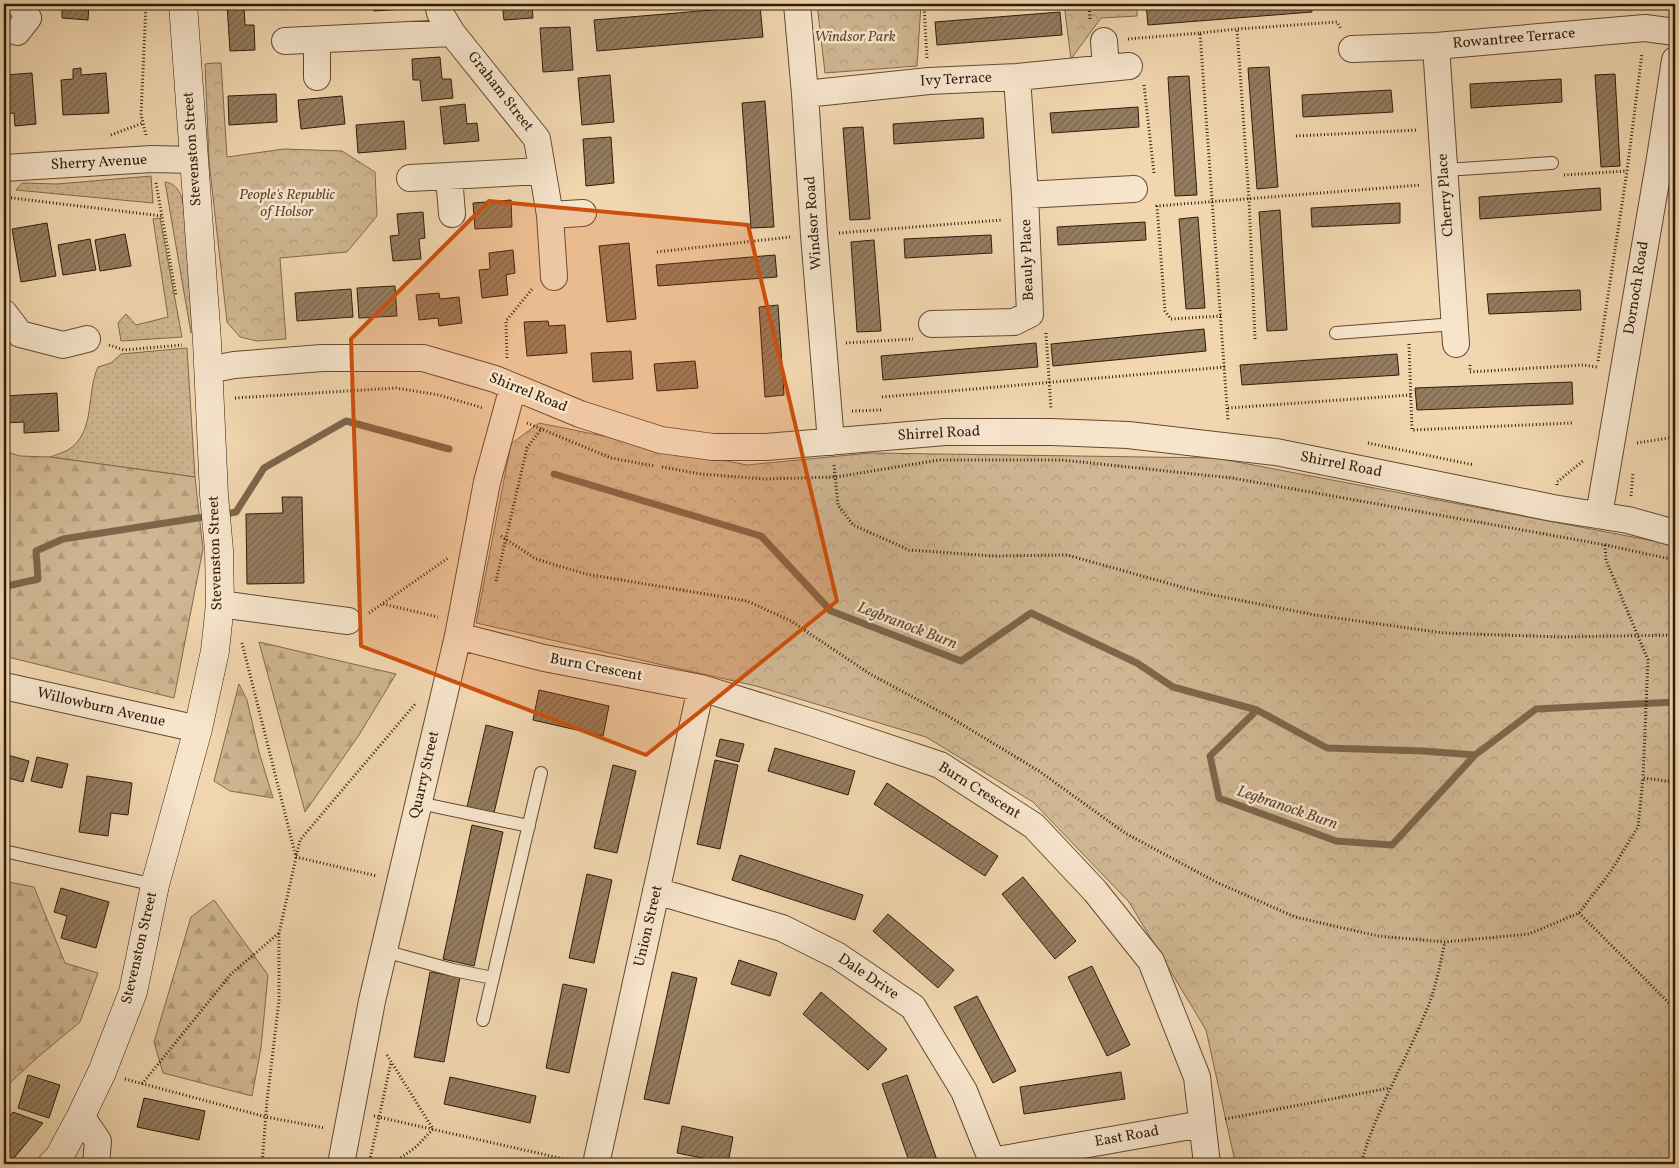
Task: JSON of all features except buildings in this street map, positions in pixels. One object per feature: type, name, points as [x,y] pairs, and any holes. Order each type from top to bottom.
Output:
[{"type":"main road","name":"Stevenston Street","points":[[52,1164],[59,1157],[102,1072],[133,992],[155,885],[198,729],[227,605],[214,495],[207,341],[183,4]]},
{"type":"street","points":[[16,32],[28,18],[20,4]]},
{"type":"street","name":"Graham Street","points":[[438,4],[440,13],[452,33],[537,139],[550,215],[554,276]]},
{"type":"street","name":"Windsor Road","points":[[797,4],[830,442]]},
{"type":"street","name":"Rowantree Terrace","points":[[1352,49],[1436,46],[1645,28],[1675,32]]},
{"type":"street","points":[[285,41],[452,33]]},
{"type":"street","points":[[316,40],[317,77]]},
{"type":"street","points":[[1104,41],[1118,67]]},
{"type":"street","name":"Cherry Place","points":[[1436,46],[1442,128],[1435,177],[1455,334]]},
{"type":"street","name":"Dornoch Road","points":[[1599,515],[1613,441],[1643,250],[1668,157],[1675,60]]},
{"type":"street","name":"Ivy Terrace","points":[[805,94],[929,81],[1016,77],[1118,67]]},
{"type":"street","name":"Beauly Place","points":[[932,324],[1014,322],[1030,314],[1026,207],[1016,77]]},
{"type":"street","name":"Sherry Avenue","points":[[4,168],[152,160],[194,160]]},
{"type":"street","points":[[410,178],[542,171]]},
{"type":"street","points":[[449,176],[452,214]]},
{"type":"street","points":[[1026,207],[1148,188]]},
{"type":"street","points":[[550,215],[582,213]]},
{"type":"street","points":[[4,313],[20,334],[63,344],[87,339]]},
{"type":"street","name":"Shirrel Road","points":[[208,370],[234,365],[322,358],[423,358],[495,379],[580,414],[661,440],[713,447],[766,447],[945,432],[1128,434],[1276,452],[1552,508],[1628,520],[1675,533]]},
{"type":"street","name":"Quarry Street","points":[[341,1164],[368,1022],[458,636],[488,482],[495,420],[509,385]]},
{"type":"street","points":[[227,605],[348,621]]},
{"type":"street","name":"Burn Crescent","points":[[458,636],[544,658],[701,688],[940,765],[1034,826],[1095,891],[1150,961],[1197,1077],[1207,1164]]},
{"type":"street","name":"Willowburn Avenue","points":[[4,686],[198,729]]},
{"type":"street","name":"Union Street","points":[[587,1163],[656,891],[701,688]]},
{"type":"street","name":"Dale Drive","points":[[656,891],[782,928],[838,956],[912,1008],[964,1091],[992,1163]]},
{"type":"street","points":[[81,1116],[98,1141],[96,1164]]},
{"type":"street","name":"East Road","points":[[992,1163],[1202,1124]]},
{"type":"lane","points":[[1435,177],[1552,163]]},
{"type":"lane","points":[[1336,333],[1408,328],[1455,334]]},
{"type":"lane","points":[[483,1020],[541,773]]},
{"type":"lane","points":[[418,803],[530,826]]},
{"type":"lane","points":[[4,851],[155,885]]},
{"type":"lane","points":[[384,952],[493,978]]},
{"type":"path","points":[[929,81],[924,6],[963,4]]},
{"type":"path","points":[[1089,4],[1092,37],[1104,41],[1337,22],[1352,49]]},
{"type":"path","points":[[1596,376],[1645,28]]},
{"type":"path","points":[[1237,29],[1249,199],[1255,339]]},
{"type":"path","points":[[1200,33],[1228,421]]},
{"type":"path","points":[[1118,67],[1142,65],[1148,188],[1157,206],[1165,311],[1171,319],[1221,316]]},
{"type":"path","points":[[1296,136],[1442,128]]},
{"type":"path","points":[[1157,206],[1249,199],[1435,177]]},
{"type":"path","points":[[4,197],[162,216]]},
{"type":"path","points":[[656,252],[814,235],[1026,207]]},
{"type":"path","points":[[509,385],[506,320],[540,280],[554,276]]},
{"type":"path","points":[[847,343],[917,339],[932,324]]},
{"type":"path","points":[[1408,328],[1412,430],[1572,422]]},
{"type":"path","points":[[1455,334],[1468,346],[1470,372],[1583,365],[1597,367]]},
{"type":"path","points":[[87,339],[124,350],[207,341]]},
{"type":"path","points":[[882,397],[1225,367]]},
{"type":"path","points":[[241,398],[396,388],[438,395],[495,420],[541,430],[611,458],[701,474],[764,479],[836,477],[939,460],[1062,460],[1232,478],[1606,545],[1675,560]]},
{"type":"path","points":[[1228,408],[1411,395]]},
{"type":"path","points":[[495,583],[527,448],[541,430]]},
{"type":"path","points":[[1613,441],[1636,443],[1675,437]]},
{"type":"path","points":[[830,442],[836,477],[838,505],[853,525],[909,550],[994,556],[1067,555],[1203,593],[1315,615],[1444,634],[1560,637],[1675,635]]},
{"type":"path","points":[[1552,508],[1557,482],[1583,462],[1584,452]]},
{"type":"path","points":[[480,522],[536,559],[586,574],[747,601],[791,621],[870,674],[948,716],[1039,771],[1125,833],[1216,882],[1295,917],[1378,936],[1446,942],[1530,934],[1579,913],[1611,871],[1638,827],[1643,778],[1648,660],[1606,560],[1606,545],[1599,515]]},
{"type":"path","points":[[348,621],[372,612],[453,554]]},
{"type":"path","points":[[383,604],[440,617]]},
{"type":"path","points":[[227,605],[296,857]]},
{"type":"path","points":[[262,1164],[279,1000],[279,933],[300,840],[423,694],[447,682]]},
{"type":"path","points":[[1643,778],[1675,782]]},
{"type":"path","points":[[296,857],[400,882]]},
{"type":"path","points":[[1579,913],[1675,1009]]},
{"type":"path","points":[[142,1084],[231,974],[279,933]]},
{"type":"path","points":[[1361,1164],[1367,1142],[1390,1088],[1428,1008],[1446,942]]},
{"type":"path","points":[[368,1022],[433,1129]]},
{"type":"path","points":[[369,1164],[391,1061]]},
{"type":"path","points":[[102,1072],[266,1117],[329,1129],[349,1120],[380,1117],[587,1163]]},
{"type":"path","points":[[1202,1124],[1390,1088]]},
{"type":"path","points":[[392,1164],[416,1147],[433,1129]]},
{"type":"highlighted area","points":[[489,201],[748,225],[837,601],[646,755],[361,646],[351,339]]},
{"type":"green space","name":"Windsor Park","points":[[817,4],[921,4],[917,66],[825,73]]},
{"type":"green space","points":[[1064,4],[1137,4],[1137,16],[1101,18],[1071,59]]},
{"type":"green space","name":"People's Republic of Holsor","points":[[221,63],[227,157],[284,149],[342,151],[375,172],[377,216],[347,252],[280,258],[286,339],[257,341],[240,337],[227,322],[209,161],[205,64]]},
{"type":"green space","points":[[151,176],[153,203],[16,190],[22,183],[57,184]]},
{"type":"green space","points":[[165,182],[175,186],[178,190],[186,215],[194,330],[191,333]]},
{"type":"green space","points":[[160,218],[182,337],[121,341],[118,323],[126,314],[136,325],[168,317],[153,219]]},
{"type":"green space","points":[[187,348],[195,477],[50,457],[68,450],[77,443],[83,433],[87,423],[94,377],[98,367],[111,363],[121,354]]},
{"type":"green space","points":[[539,423],[747,465],[870,453],[1216,458],[1675,545],[1675,1164],[1233,1164],[1234,1157],[1206,1030],[1129,902],[1033,802],[926,737],[756,686],[476,623],[511,444]]},
{"type":"green space","points":[[4,451],[20,456],[50,457],[195,477],[203,549],[174,698],[4,656]]},
{"type":"green space","points":[[259,642],[396,674],[359,735],[305,812]]},
{"type":"green space","points":[[239,684],[247,700],[259,752],[273,798],[230,791],[214,781]]},
{"type":"green space","points":[[4,881],[34,887],[65,963],[98,973],[80,1022],[38,1057],[12,1081],[4,1092]]},
{"type":"green space","points":[[214,900],[268,975],[261,1048],[252,1096],[163,1073],[154,1042],[191,917]]},
{"type":"waterway","name":"Legbranock Burn","points":[[221,515],[236,512],[264,468],[346,421],[449,449]]},
{"type":"waterway","name":"Legbranock Burn","points":[[554,474],[761,536],[831,611],[961,661],[1031,613],[1137,663],[1173,687],[1257,710],[1210,756],[1219,798],[1336,841],[1392,845],[1475,755]]},
{"type":"waterway","points":[[4,585],[7,586],[38,579],[36,551],[63,539],[210,516]]},
{"type":"waterway","name":"Legbranock Burn","points":[[1257,710],[1327,748],[1423,751],[1475,755],[1536,709],[1675,702]]}]
